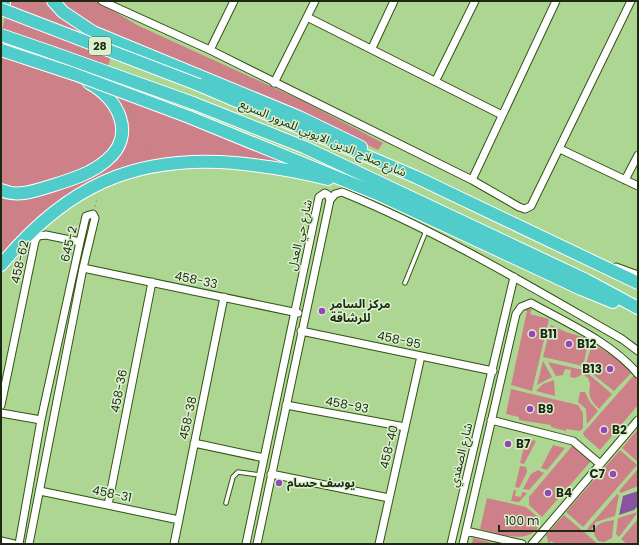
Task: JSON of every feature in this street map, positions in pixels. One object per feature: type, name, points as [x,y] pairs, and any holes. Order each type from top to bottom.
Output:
[{"type":"highway","points":[[53,1],[63,12],[93,32],[311,123],[416,177]]},
{"type":"highway","name":"شارع صلاح الدين الايوبي للمرور السريع","points":[[3,4],[416,177],[638,283]]},
{"type":"highway","name":"شارع صلاح الدين الايوبي للمرور السريع","points":[[1,36],[60,55],[193,104],[311,150],[586,280],[638,308]]},
{"type":"highway","points":[[1,50],[74,74],[189,117],[380,195],[581,289],[638,312]]},
{"type":"highway","points":[[1,190],[20,194],[36,191],[88,172],[103,163],[113,154],[120,140],[122,129],[120,114],[114,103],[104,92],[74,74]]},
{"type":"highway","points":[[1,265],[35,228],[69,201],[113,177],[148,166],[177,162],[201,162],[258,166],[327,179],[380,195]]},
{"type":"street","points":[[102,1],[210,50],[472,180],[519,208],[525,209],[531,206],[631,1]]},
{"type":"street","points":[[210,50],[234,1]]},
{"type":"street","points":[[274,83],[315,1]]},
{"type":"street","points":[[372,48],[394,1]]},
{"type":"street","points":[[436,80],[475,1]]},
{"type":"street","points":[[472,180],[556,1]]},
{"type":"street","points":[[307,17],[436,80],[502,115]]},
{"type":"street","points":[[560,149],[638,186]]},
{"type":"street","points":[[626,180],[638,154]]},
{"type":"street","points":[[330,200],[335,194],[342,192],[426,230],[514,277],[622,339],[638,351]]},
{"type":"street","name":"شارع حي العدل","points":[[246,544],[319,197],[325,193],[328,195],[330,200],[304,314],[257,544]]},
{"type":"street","points":[[416,226],[421,213]]},
{"type":"street","name":"645-2","points":[[19,544],[41,420],[80,242],[86,216],[93,214],[95,218],[83,265],[29,544]]},
{"type":"street","name":"458-62","points":[[1,405],[35,241],[38,236],[46,235],[80,242]]},
{"type":"street","name":"458-33","points":[[76,261],[83,265],[152,282],[304,314]]},
{"type":"street","points":[[593,262],[611,265],[638,275]]},
{"type":"street","name":"شارع الصفدي","points":[[452,544],[514,277]]},
{"type":"street","name":"458-36","points":[[108,504],[152,282]]},
{"type":"street","name":"458-38","points":[[174,544],[224,297]]},
{"type":"street","points":[[463,544],[516,314],[521,307],[531,303],[602,344],[630,365],[638,374]]},
{"type":"street","name":"458-95","points":[[301,331],[493,371]]},
{"type":"street","name":"458-40","points":[[379,544],[421,356]]},
{"type":"street","name":"458-93","points":[[286,405],[405,427]]},
{"type":"street","points":[[1,413],[41,420]]},
{"type":"street","points":[[491,420],[572,440],[600,464]]},
{"type":"street","points":[[532,544],[638,420]]},
{"type":"street","points":[[194,443],[264,458]]},
{"type":"street","points":[[271,474],[389,498]]},
{"type":"street","name":"458-31","points":[[40,491],[179,520]]},
{"type":"street","points":[[466,531],[522,544]]},
{"type":"street","points":[[1,541],[14,544]]},
{"type":"lane","points":[[405,283],[426,230]]},
{"type":"lane","points":[[226,503],[233,477],[238,472],[260,475]]},
{"type":"path","points":[[34,1],[47,19]]},
{"type":"path","points":[[38,1],[51,18]]},
{"type":"path","points":[[79,15],[102,1]]},
{"type":"path","points":[[127,104],[152,155]]},
{"type":"path","points":[[93,214],[98,193]]},
{"type":"shaded area","points":[[8,1],[48,1],[72,25],[111,57],[104,79],[1,44],[1,36]]},
{"type":"shaded area","points":[[57,1],[97,1],[137,25],[303,101],[383,143],[378,150],[342,133],[81,22]]},
{"type":"shaded area","points":[[1,57],[73,81],[89,88],[105,101],[117,123],[116,135],[106,155],[87,169],[24,189],[1,185]]},
{"type":"shaded area","points":[[115,95],[312,171],[177,157],[56,204],[21,233],[1,257],[1,194],[98,171],[126,121],[125,112]]},
{"type":"shaded area","points":[[527,309],[532,309],[530,314],[549,319],[532,391],[511,385],[527,311],[525,311]]},
{"type":"shaded area","points":[[551,325],[566,332],[589,339],[583,366],[543,357]]},
{"type":"shaded area","points":[[592,343],[633,371],[614,391],[585,368]]},
{"type":"shaded area","points":[[543,361],[552,377],[537,385]]},
{"type":"shaded area","points":[[548,362],[583,370],[581,375],[575,378],[570,377],[571,370],[565,369],[563,375],[556,376]]},
{"type":"shaded area","points":[[585,371],[612,394],[599,409],[590,397],[590,383],[588,378],[584,375]]},
{"type":"shaded area","points":[[635,374],[638,378],[638,405],[600,450],[584,436],[583,433]]},
{"type":"shaded area","points":[[554,380],[555,396],[536,391],[543,384]]},
{"type":"shaded area","points":[[511,389],[578,405],[583,413],[583,428],[580,431],[566,429],[566,431],[551,427],[551,425],[519,420],[519,417],[506,414]]},
{"type":"shaded area","points":[[580,392],[585,392],[590,402],[598,411],[587,424],[586,409],[578,402]]},
{"type":"shaded area","points":[[638,429],[638,462],[622,448]]},
{"type":"shaded area","points":[[526,439],[536,441],[524,464],[520,463]]},
{"type":"shaded area","points":[[553,445],[565,448],[547,470],[541,468]]},
{"type":"shaded area","points":[[573,445],[591,461],[542,517],[529,505],[529,497]]},
{"type":"shaded area","points":[[620,450],[637,465],[583,527],[566,512]]},
{"type":"shaded area","points":[[520,466],[526,467],[527,472],[519,488],[515,487]]},
{"type":"shaded area","points":[[638,469],[638,486],[621,493],[619,491]]},
{"type":"shaded area","points":[[538,470],[544,473],[529,490],[523,489],[531,474]]},
{"type":"shaded area","points":[[514,490],[516,490],[515,496],[521,497],[522,492],[527,493],[519,502],[511,501]]},
{"type":"shaded area","points":[[638,491],[637,507],[634,510],[619,515],[623,496]]},
{"type":"shaded area","points":[[617,494],[619,495],[615,516],[596,522],[590,532],[587,529]]},
{"type":"shaded area","points":[[487,498],[526,507],[540,519],[535,526],[538,528],[526,536],[518,537],[480,529]]},
{"type":"shaded area","points":[[638,512],[619,537],[616,534],[618,518]]},
{"type":"shaded area","points":[[564,515],[598,544],[556,544],[551,541],[549,544],[546,535]]},
{"type":"shaded area","points":[[638,519],[638,544],[627,544],[621,539]]},
{"type":"shaded area","points":[[614,520],[612,538],[604,542],[598,541],[594,534],[596,527],[601,523]]},
{"type":"shaded area","points":[[473,538],[497,544],[472,544]]},
{"type":"place","name":"مركز السامر للرشاقة","points":[[322,311]]},
{"type":"place","name":"B11","points":[[532,334]]},
{"type":"place","name":"B12","points":[[569,344]]},
{"type":"place","name":"B13","points":[[610,369]]},
{"type":"place","name":"B9","points":[[530,409]]},
{"type":"place","name":"B2","points":[[604,430]]},
{"type":"place","name":"B7","points":[[508,444]]},
{"type":"place","name":"C7","points":[[613,474]]},
{"type":"place","name":"يوسف حسام","points":[[279,483]]},
{"type":"place","name":"B4","points":[[548,493]]}]
